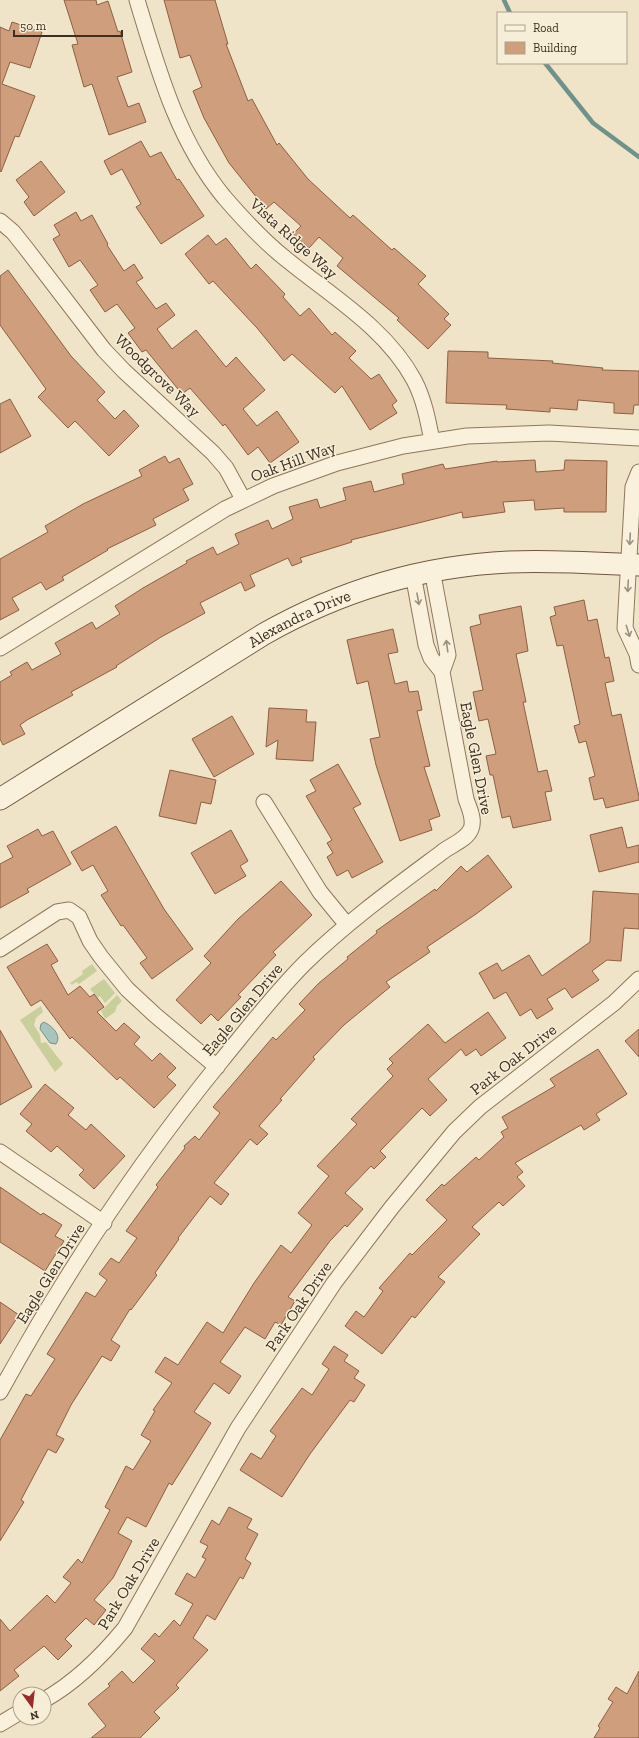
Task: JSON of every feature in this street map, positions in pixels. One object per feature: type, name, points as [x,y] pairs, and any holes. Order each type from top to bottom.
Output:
[{"type":"street","name":"Vista Ridge Way","points":[[137,0],[159,70],[179,125],[206,172],[223,196],[264,239],[364,321],[394,349],[420,392],[432,441]]},
{"type":"street","name":"Woodgrove Way","points":[[0,221],[13,232],[25,246],[104,350],[129,376],[213,453],[226,468],[243,499]]},
{"type":"street","name":"Oak Hill Way","points":[[0,648],[243,499],[272,486],[337,463],[371,453],[467,436],[521,433],[639,438]]},
{"type":"street","points":[[638,654],[626,628],[633,607],[635,514],[633,487],[639,472]]},
{"type":"street","name":"Alexandra Drive","points":[[0,799],[283,624],[305,612],[357,591],[422,572],[509,562],[634,565]]},
{"type":"street","name":"Eagle Glen Drive","points":[[422,572],[442,621],[448,655],[442,672]]},
{"type":"street","name":"Eagle Glen Drive","points":[[1,1387],[104,1224],[159,1142],[217,1066],[285,984],[347,925],[444,850],[463,840],[471,830],[472,818],[466,799],[442,672],[431,658],[422,624],[422,572]]},
{"type":"street","points":[[422,624],[442,621]]},
{"type":"street","points":[[264,802],[320,892],[347,925]]},
{"type":"street","points":[[0,949],[57,912],[68,910],[79,917],[90,941],[127,989],[154,1015],[217,1066]]},
{"type":"street","name":"Park Oak Drive","points":[[52,1695],[87,1669],[107,1650],[125,1628],[238,1428],[334,1283],[392,1207],[454,1132],[480,1107],[614,1003],[639,979]]},
{"type":"street","points":[[0,1152],[104,1224]]},
{"type":"street","points":[[0,1724],[12,1717]]},
{"type":"green space","points":[[92,964],[97,971],[79,984],[76,982],[72,985],[70,983],[83,974],[82,971]]},
{"type":"green space","points":[[104,979],[115,993],[105,1003],[100,996],[98,998],[90,989]]},
{"type":"green space","points":[[117,995],[122,1001],[117,1006],[115,1012],[105,1019],[101,1011]]},
{"type":"green space","points":[[41,1006],[43,1012],[36,1018],[34,1025],[40,1035],[41,1043],[46,1042],[63,1064],[55,1072],[20,1020]]},
{"type":"water","points":[[44,1022],[53,1028],[57,1034],[58,1041],[56,1044],[50,1043],[40,1029],[41,1024]]},
{"type":"building","points":[[64,0],[96,0],[97,5],[108,1],[118,32],[120,31],[132,72],[117,77],[128,107],[139,103],[146,122],[109,135],[92,84],[84,87],[72,45],[78,44]]},
{"type":"building","points":[[164,0],[215,0],[228,44],[226,44],[248,101],[252,99],[277,145],[279,143],[308,179],[350,218],[353,215],[392,250],[394,248],[426,276],[418,284],[449,314],[444,319],[451,325],[428,349],[397,320],[399,318],[337,266],[343,258],[319,237],[309,248],[293,234],[301,226],[274,202],[266,209],[229,163],[204,118],[193,91],[202,87],[190,55],[180,58]]},
{"type":"building","points":[[12,22],[42,32],[30,68],[10,62],[2,84],[35,96],[19,137],[15,136],[1,172],[0,27],[9,31]]},
{"type":"building","points":[[141,141],[150,157],[161,152],[177,180],[179,179],[204,216],[161,244],[136,207],[141,204],[122,169],[111,175],[104,161]]},
{"type":"building","points":[[41,161],[65,192],[34,216],[24,202],[29,197],[16,180]]},
{"type":"building","points":[[76,212],[81,221],[92,215],[108,244],[107,245],[124,271],[134,264],[143,278],[136,282],[156,309],[166,303],[175,315],[157,329],[172,349],[196,330],[226,367],[236,357],[265,390],[243,409],[257,426],[277,411],[299,442],[270,463],[258,447],[248,455],[225,424],[223,426],[190,388],[182,394],[146,350],[142,352],[128,333],[135,328],[117,304],[105,312],[90,290],[98,285],[80,260],[69,267],[53,239],[60,235],[54,225]]},
{"type":"building","points":[[208,235],[216,245],[226,238],[251,269],[256,264],[285,294],[283,297],[300,316],[309,308],[332,335],[335,332],[356,351],[349,358],[371,379],[379,374],[397,401],[392,405],[397,413],[370,430],[342,386],[335,393],[292,354],[284,361],[257,328],[213,281],[209,284],[185,254]]},
{"type":"building","points":[[8,270],[71,356],[105,392],[97,400],[115,419],[124,410],[139,426],[109,456],[75,421],[68,428],[38,397],[46,389],[0,325],[0,276]]},
{"type":"building","points":[[448,351],[488,352],[488,358],[553,361],[552,363],[603,368],[602,370],[639,371],[639,405],[634,405],[633,414],[614,413],[614,403],[578,400],[577,410],[550,408],[550,412],[506,409],[507,405],[446,403]]},
{"type":"building","points":[[10,399],[31,436],[0,453],[0,404]]},
{"type":"building","points":[[165,456],[169,463],[179,458],[193,484],[183,489],[189,500],[153,519],[156,525],[107,549],[108,550],[62,577],[64,580],[46,590],[41,582],[12,598],[19,610],[0,620],[0,559],[48,532],[45,526],[83,504],[142,476],[139,470]]},
{"type":"building","points":[[535,460],[536,472],[564,470],[565,460],[607,461],[606,512],[564,512],[564,508],[535,510],[534,500],[503,502],[505,512],[463,518],[462,512],[351,540],[352,542],[300,558],[302,562],[292,566],[288,558],[250,575],[255,586],[245,591],[241,582],[200,603],[205,613],[161,637],[116,666],[117,667],[71,692],[73,695],[27,720],[20,725],[25,734],[3,745],[0,739],[0,682],[12,675],[10,672],[27,662],[32,670],[61,654],[55,643],[92,622],[96,629],[120,614],[115,606],[187,563],[186,561],[213,547],[217,555],[239,544],[235,534],[268,520],[272,529],[293,519],[289,507],[317,499],[320,508],[346,500],[343,488],[371,481],[374,492],[404,484],[402,474],[443,464],[445,469],[497,461]]},
{"type":"building","points":[[584,600],[588,621],[597,619],[605,658],[609,657],[614,681],[605,683],[612,716],[621,714],[639,797],[639,800],[606,808],[603,798],[594,800],[589,778],[595,776],[586,741],[579,743],[574,726],[580,724],[563,645],[557,646],[550,617],[556,615],[554,607]]},
{"type":"building","points":[[521,606],[528,651],[516,654],[526,702],[523,702],[538,772],[547,770],[552,791],[545,792],[551,820],[513,828],[510,816],[502,818],[493,775],[490,775],[486,756],[496,754],[488,719],[479,721],[473,692],[483,690],[470,627],[481,624],[479,615]]},
{"type":"building","points":[[393,629],[398,652],[388,654],[395,684],[407,681],[409,692],[418,691],[422,710],[417,711],[430,766],[424,767],[440,816],[429,820],[432,830],[400,841],[376,765],[370,739],[380,737],[368,681],[357,684],[347,640]]},
{"type":"building","points":[[269,708],[307,710],[306,722],[316,722],[313,761],[276,759],[278,740],[266,747]]},
{"type":"building","points":[[232,716],[254,754],[214,777],[192,739]]},
{"type":"building","points":[[338,764],[361,804],[353,808],[383,862],[352,878],[348,870],[337,876],[327,857],[333,853],[327,843],[332,840],[306,796],[316,791],[310,780]]},
{"type":"building","points":[[170,770],[216,780],[211,804],[201,802],[196,824],[159,816]]},
{"type":"building","points":[[116,826],[164,909],[193,949],[152,979],[140,963],[147,958],[123,925],[121,926],[101,895],[108,891],[93,865],[82,871],[71,852]]},
{"type":"building","points":[[622,827],[627,848],[639,845],[639,862],[599,872],[590,835]]},
{"type":"building","points":[[38,829],[42,836],[53,831],[71,864],[27,889],[29,892],[0,908],[0,864],[13,857],[7,846]]},
{"type":"building","points":[[231,830],[248,861],[240,866],[246,876],[215,894],[191,853]]},
{"type":"building","points":[[488,855],[512,887],[476,914],[427,947],[430,952],[386,982],[390,987],[344,1025],[313,1057],[315,1059],[280,1099],[282,1100],[259,1126],[268,1134],[257,1145],[250,1139],[214,1183],[229,1194],[221,1205],[210,1196],[178,1238],[179,1239],[155,1273],[157,1275],[131,1310],[130,1309],[111,1340],[120,1346],[111,1361],[102,1356],[71,1405],[56,1435],[64,1439],[56,1453],[48,1449],[21,1500],[24,1502],[0,1541],[0,1440],[26,1394],[31,1396],[55,1359],[47,1354],[86,1292],[95,1297],[107,1280],[99,1274],[111,1258],[119,1263],[137,1238],[126,1231],[158,1187],[156,1185],[185,1148],[184,1146],[195,1136],[199,1140],[220,1113],[213,1107],[273,1037],[276,1040],[305,1010],[299,1004],[319,983],[348,959],[347,957],[377,933],[376,931],[435,889],[436,891],[461,866],[467,872]]},
{"type":"building","points":[[281,881],[312,915],[273,952],[276,955],[238,995],[241,997],[218,1021],[211,1014],[201,1024],[176,1000],[211,963],[204,956],[238,919]]},
{"type":"building","points":[[593,891],[639,894],[639,929],[624,928],[621,961],[607,960],[592,971],[599,980],[572,998],[565,988],[547,999],[553,1009],[537,1019],[531,1009],[520,1016],[506,992],[494,999],[479,973],[497,963],[502,971],[529,955],[542,976],[590,942]]},
{"type":"building","points":[[47,944],[58,961],[51,965],[68,995],[80,986],[90,997],[94,994],[104,1007],[97,1012],[116,1031],[124,1023],[140,1037],[134,1044],[152,1061],[160,1053],[176,1068],[167,1077],[176,1085],[154,1108],[120,1077],[117,1080],[72,1037],[70,1039],[41,1000],[31,1006],[7,967]]},
{"type":"building","points":[[488,1012],[506,1038],[481,1056],[476,1049],[466,1056],[461,1049],[428,1079],[447,1100],[430,1116],[422,1108],[380,1151],[386,1157],[374,1169],[371,1166],[345,1193],[363,1209],[347,1227],[345,1225],[330,1241],[288,1297],[295,1301],[281,1325],[275,1322],[265,1339],[245,1327],[220,1362],[241,1376],[229,1394],[214,1383],[194,1412],[211,1423],[172,1485],[169,1483],[146,1527],[127,1517],[118,1533],[132,1541],[113,1578],[94,1600],[106,1610],[94,1625],[86,1618],[65,1639],[72,1646],[58,1660],[44,1646],[14,1670],[19,1676],[0,1691],[0,1619],[10,1631],[47,1595],[55,1603],[71,1583],[63,1577],[78,1559],[82,1563],[110,1510],[105,1507],[126,1466],[133,1470],[151,1441],[141,1435],[155,1411],[153,1410],[172,1383],[155,1372],[165,1357],[178,1365],[207,1322],[223,1333],[254,1283],[281,1245],[291,1253],[312,1225],[298,1213],[329,1176],[317,1166],[357,1124],[351,1119],[393,1076],[387,1069],[393,1063],[389,1059],[428,1024],[445,1043]]},
{"type":"building","points":[[639,1029],[639,1057],[625,1041]]},
{"type":"building","points":[[0,1030],[32,1087],[0,1105]]},
{"type":"building","points":[[598,1049],[627,1094],[596,1114],[600,1120],[584,1130],[581,1125],[515,1163],[523,1172],[517,1177],[525,1186],[503,1206],[499,1202],[472,1227],[480,1234],[438,1277],[445,1282],[415,1318],[412,1316],[382,1354],[345,1326],[356,1311],[364,1317],[383,1291],[379,1288],[410,1253],[412,1255],[447,1220],[426,1200],[442,1184],[444,1186],[476,1157],[479,1160],[504,1137],[501,1132],[508,1128],[502,1117],[555,1086],[550,1079]]},
{"type":"building","points":[[45,1084],[74,1108],[68,1115],[86,1130],[91,1124],[125,1156],[94,1189],[79,1175],[84,1170],[57,1146],[51,1152],[26,1131],[32,1124],[20,1114]]},
{"type":"building","points":[[0,1187],[41,1215],[43,1213],[62,1225],[55,1236],[64,1241],[45,1271],[0,1242]]},
{"type":"building","points":[[0,1302],[19,1315],[0,1344]]},
{"type":"building","points":[[334,1346],[348,1355],[344,1361],[359,1371],[354,1378],[365,1385],[354,1402],[350,1400],[310,1454],[282,1497],[240,1470],[251,1453],[261,1459],[276,1436],[270,1431],[302,1388],[312,1395],[329,1369],[322,1364]]},
{"type":"building","points":[[229,1507],[252,1519],[247,1528],[258,1534],[245,1559],[251,1563],[243,1579],[240,1577],[215,1620],[207,1615],[193,1638],[208,1650],[176,1685],[179,1688],[154,1712],[160,1718],[140,1738],[91,1738],[106,1726],[88,1704],[110,1686],[108,1684],[122,1671],[133,1683],[155,1661],[141,1649],[155,1633],[159,1637],[174,1620],[180,1626],[193,1604],[175,1594],[187,1573],[195,1578],[206,1559],[202,1557],[208,1546],[200,1542],[212,1520],[219,1525]]},
{"type":"building","points":[[639,1671],[639,1738],[594,1738],[600,1728],[598,1726],[613,1702],[608,1699],[616,1687],[627,1694]]},
{"type":"waterway","points":[[504,0],[510,12]]},
{"type":"waterway","points":[[546,64],[593,123],[639,157]]}]
